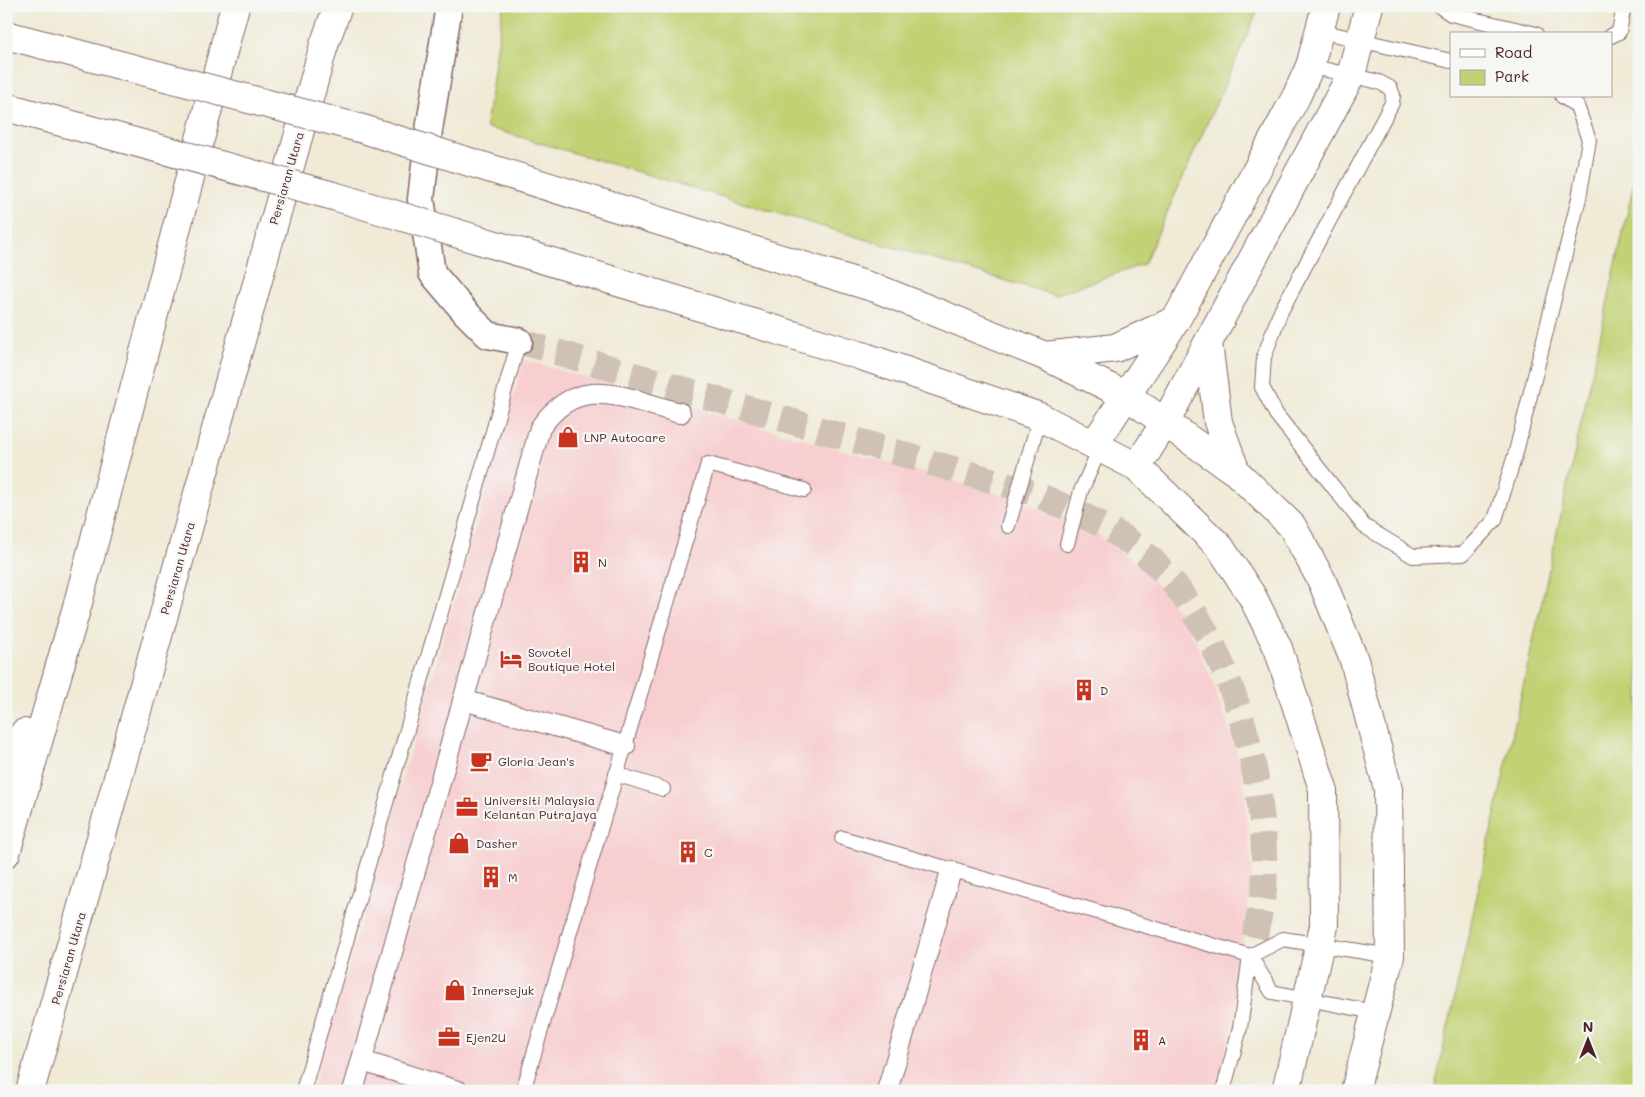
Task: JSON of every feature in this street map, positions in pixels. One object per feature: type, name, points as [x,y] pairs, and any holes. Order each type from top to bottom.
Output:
[{"type":"main road","points":[[6,853],[78,603],[235,6]]},
{"type":"main road","points":[[324,45],[331,6]]},
{"type":"main road","points":[[324,45],[338,6]]},
{"type":"main road","points":[[1137,467],[1166,421],[1351,75],[1369,6]]},
{"type":"main road","points":[[1098,445],[1176,320],[1296,97],[1310,66],[1323,19]]},
{"type":"main road","points":[[6,35],[363,130],[878,289],[1045,356],[1127,396],[1166,421],[1236,472],[1292,526],[1322,581],[1354,660],[1388,789],[1390,956],[1355,1091]]},
{"type":"main road","name":"Persiaran Utara","points":[[30,1091],[324,45]]},
{"type":"main road","points":[[6,107],[337,198],[862,356],[1040,417],[1098,445],[1137,467],[1220,547],[1252,596],[1278,648],[1323,789],[1324,926],[1286,1091]]},
{"type":"main road","points":[[1045,356],[1115,348],[1176,320]]},
{"type":"main road","points":[[1208,343],[1218,422],[1236,472]]},
{"type":"main road","points":[[6,778],[78,603]]},
{"type":"main road","points":[[1362,1061],[1365,1091]]},
{"type":"street","points":[[449,6],[429,130],[421,200],[432,273],[466,313],[488,335],[519,341]]},
{"type":"street","points":[[353,1091],[540,428],[551,412],[566,400],[599,392],[680,413]]},
{"type":"street","points":[[463,700],[625,746]]},
{"type":"street","points":[[887,1091],[951,871]]},
{"type":"street","points":[[362,1061],[458,1091]]},
{"type":"lane","points":[[1439,6],[1451,14],[1528,32]]},
{"type":"lane","points":[[1612,36],[1619,32],[1624,6]]},
{"type":"lane","points":[[1323,19],[1360,40],[1450,61]]},
{"type":"lane","points":[[1310,66],[1380,82],[1390,88],[1393,95],[1392,103],[1280,313],[1264,357],[1262,387],[1276,414],[1364,526],[1413,556],[1463,554],[1495,520],[1516,452],[1578,198],[1589,140],[1577,106],[1565,98]]},
{"type":"lane","points":[[303,1091],[519,341]]},
{"type":"lane","points":[[1008,526],[1040,417]]},
{"type":"lane","points":[[1067,544],[1081,491],[1098,445]]},
{"type":"lane","points":[[523,1091],[708,464],[804,490]]},
{"type":"lane","points":[[616,774],[663,789]]},
{"type":"lane","points":[[842,838],[1250,956],[1272,992],[1374,1012]]},
{"type":"lane","points":[[1250,956],[1283,939],[1390,956]]},
{"type":"lane","points":[[1223,1091],[1240,1028],[1250,956]]},
{"type":"shaded area","points":[[524,360],[1002,495],[1092,530],[1144,569],[1187,622],[1212,679],[1243,772],[1252,878],[1232,1028],[1215,1091],[312,1091]]},
{"type":"green space","points":[[503,6],[1260,6],[1144,264],[1054,295],[486,127]]},
{"type":"green space","points":[[1639,160],[1639,1091],[1434,1091]]},
{"type":"tunnel","points":[[519,341],[1034,493],[1099,523],[1135,546],[1165,573],[1190,606],[1212,644],[1230,686],[1244,729],[1255,773],[1264,855],[1264,889],[1250,956]]},
{"type":"place","name":"LNP Autocare","points":[[568,437]]},
{"type":"place","name":"N","points":[[581,562]]},
{"type":"place","name":"Sovotel Boutique Hotel","points":[[511,659]]},
{"type":"place","name":"D","points":[[1084,690]]},
{"type":"place","name":"Gloria Jean's","points":[[481,761]]},
{"type":"place","name":"Universiti Malaysia Kelantan Putrajaya","points":[[467,807]]},
{"type":"place","name":"Dasher","points":[[459,843]]},
{"type":"place","name":"C","points":[[688,852]]},
{"type":"place","name":"M","points":[[491,877]]},
{"type":"place","name":"Innersejuk","points":[[455,990]]},
{"type":"place","name":"Ejen2U","points":[[449,1037]]},
{"type":"place","name":"A","points":[[1141,1040]]}]
